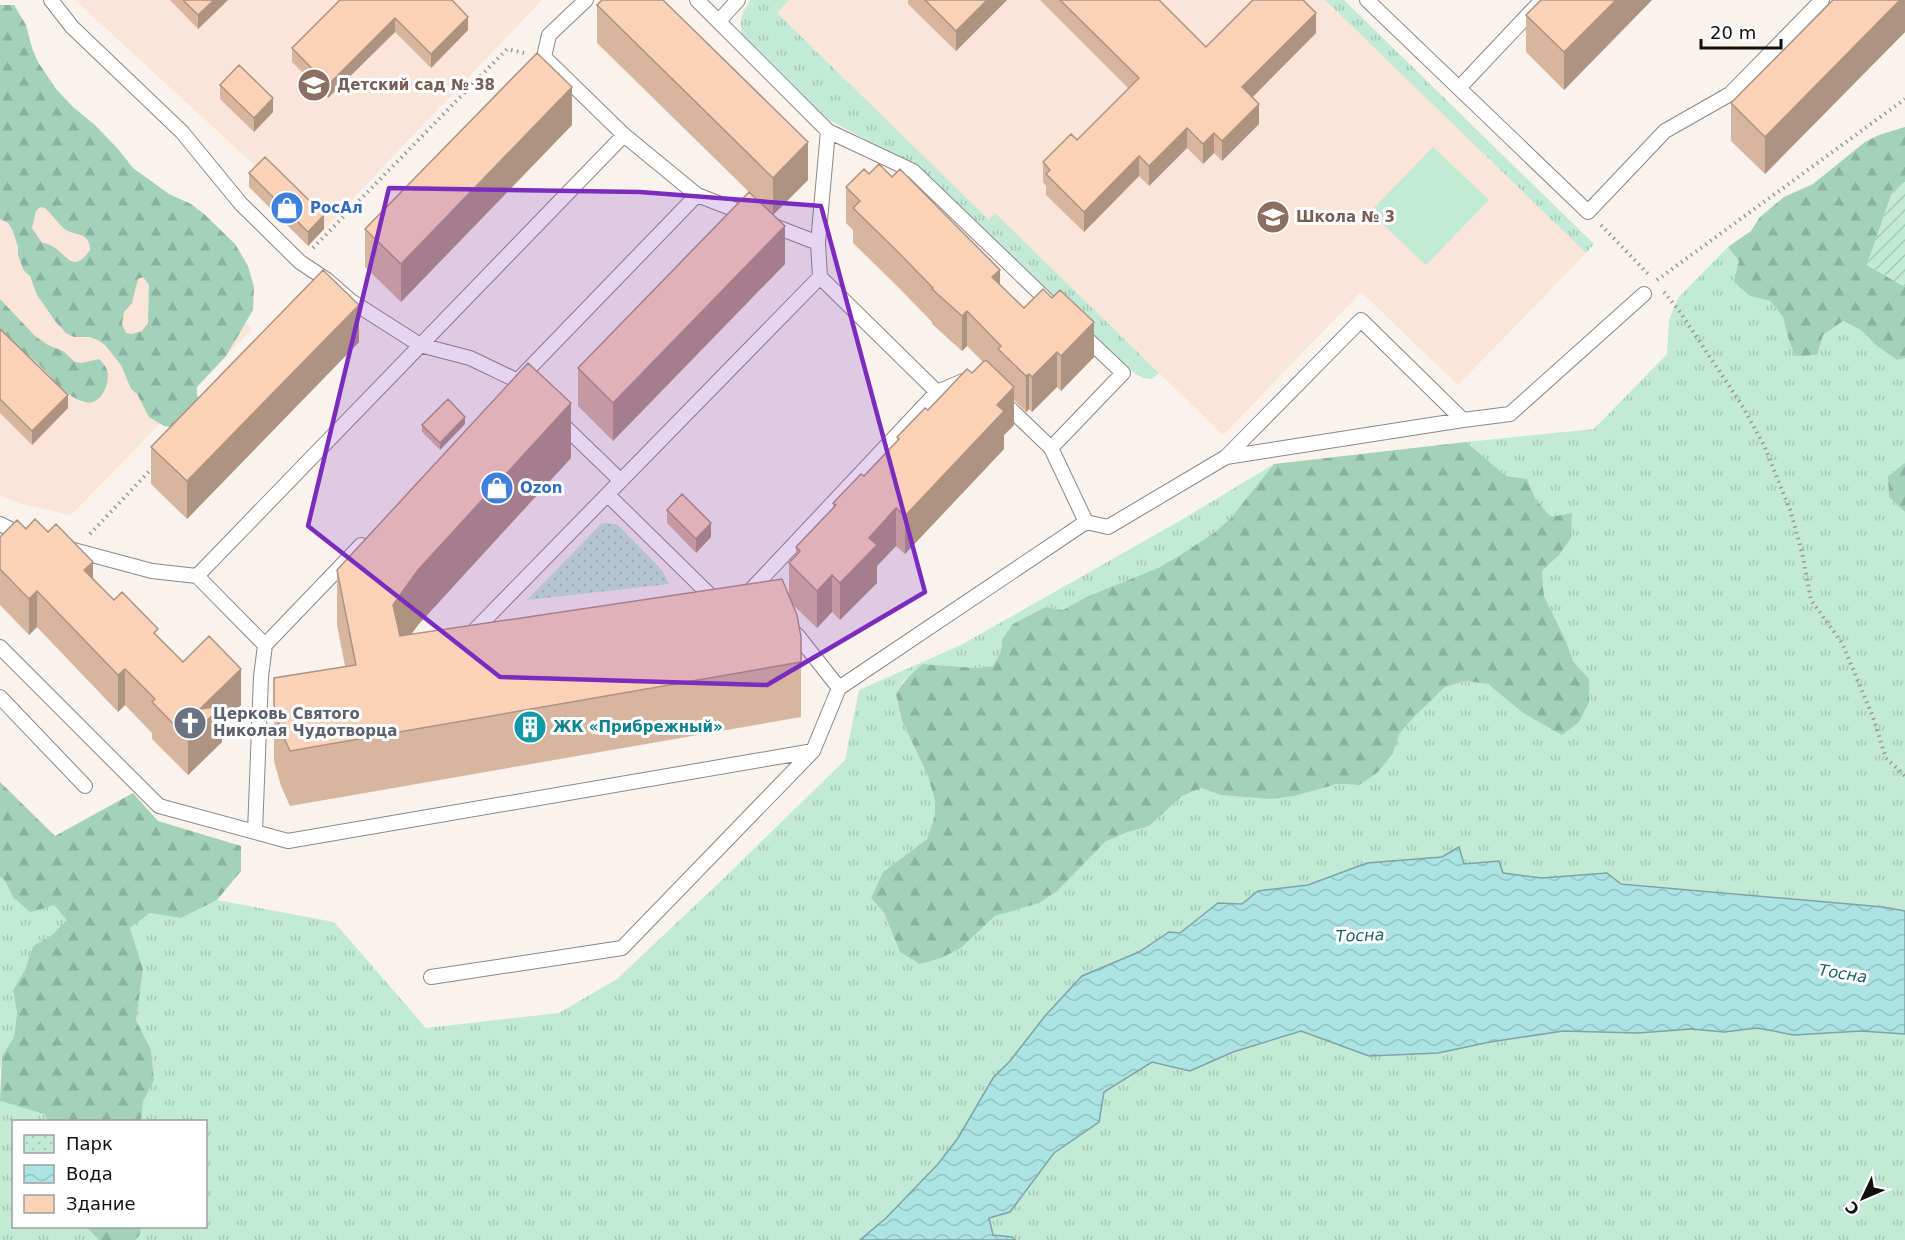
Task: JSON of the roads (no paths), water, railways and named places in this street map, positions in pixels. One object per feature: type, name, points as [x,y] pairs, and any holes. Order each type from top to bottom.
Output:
[{"type":"lane","points":[[51,0],[72,27],[182,132],[241,204],[300,262],[327,280],[351,301],[420,345],[470,358],[535,397]]},
{"type":"lane","points":[[586,0],[549,35],[544,57],[624,135],[697,195],[818,243]]},
{"type":"lane","points":[[697,0],[828,131],[913,171],[1123,373],[1051,448]]},
{"type":"lane","points":[[718,21],[738,0]]},
{"type":"lane","points":[[1367,0],[1588,212],[1665,131],[1730,94],[1822,0]]},
{"type":"lane","points":[[1459,88],[1542,0]]},
{"type":"lane","points":[[828,131],[818,243],[820,278],[938,392]]},
{"type":"lane","points":[[197,576],[624,135]]},
{"type":"lane","points":[[514,385],[697,195]]},
{"type":"lane","points":[[467,648],[608,495],[820,278]]},
{"type":"lane","points":[[1226,457],[1510,414],[1644,294]]},
{"type":"lane","points":[[432,977],[622,948],[813,751],[839,688],[1086,522],[1108,527],[1226,457],[1361,320],[1463,420]]},
{"type":"lane","points":[[608,495],[715,606],[733,602],[753,595],[938,392],[963,381],[988,389],[1051,448],[1086,522]]},
{"type":"lane","points":[[552,414],[621,482]]},
{"type":"lane","points":[[0,524],[33,539]]},
{"type":"lane","points":[[255,832],[261,677],[265,645],[371,534]]},
{"type":"lane","points":[[54,544],[152,571],[197,576],[265,645]]},
{"type":"lane","points":[[782,621],[798,636],[839,688]]},
{"type":"lane","points":[[0,647],[159,806],[288,841],[813,751]]},
{"type":"lane","points":[[0,697],[85,786]]},
{"type":"water","name":"Тосна","points":[[1459,847],[1464,864],[1499,861],[1503,873],[1542,878],[1607,873],[1621,884],[1883,907],[1905,911],[1905,1034],[1861,1031],[1794,1035],[1757,1028],[1724,1032],[1691,1029],[1638,1033],[1563,1031],[1490,1042],[1438,1053],[1369,1056],[1301,1031],[1233,1052],[1190,1071],[1152,1062],[1104,1092],[1099,1122],[1054,1153],[1010,1212],[989,1218],[993,1235],[1012,1237],[1015,1240],[860,1240],[886,1218],[938,1164],[958,1138],[993,1078],[1082,976],[1139,952],[1169,932],[1180,933],[1218,903],[1242,904],[1258,891],[1308,885],[1367,863],[1442,857]]},
{"type":"place","name":"Детский сад № 38","points":[[314,85]]},
{"type":"place","name":"РосАл","points":[[287,208]]},
{"type":"place","name":"Школа № 3","points":[[1273,217]]},
{"type":"place","name":"Ozon","points":[[497,488]]},
{"type":"place","name":"Церковь Святого Николая Чудотворца","points":[[190,723]]},
{"type":"place","name":"ЖК «Прибрежный»","points":[[530,727]]}]
